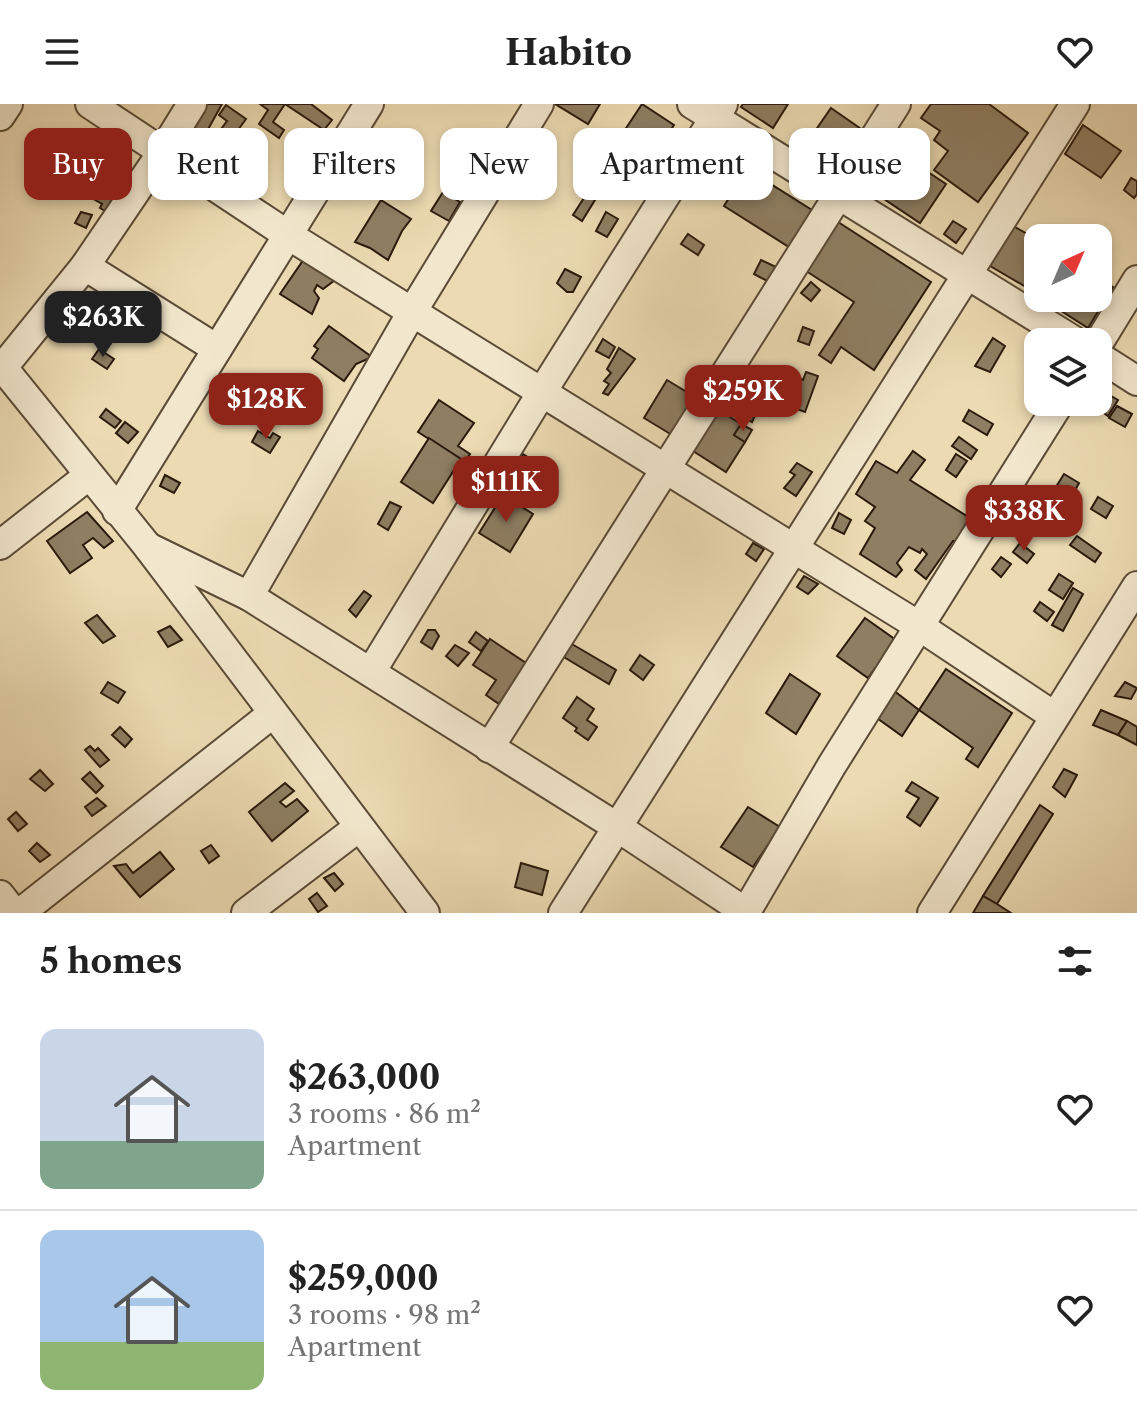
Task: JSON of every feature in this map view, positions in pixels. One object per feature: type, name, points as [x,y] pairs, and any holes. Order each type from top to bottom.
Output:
[{"type":"street","points":[[0,116],[8,104]]},
{"type":"street","points":[[90,104],[148,141]]},
{"type":"street","points":[[177,128],[192,104]]},
{"type":"street","points":[[117,511],[369,104]]},
{"type":"street","points":[[249,596],[412,312],[539,104]]},
{"type":"street","points":[[881,128],[896,104]]},
{"type":"street","points":[[563,913],[1075,104]]},
{"type":"street","points":[[371,672],[710,109],[789,161]]},
{"type":"street","points":[[148,173],[85,266],[1,368],[148,547],[425,913]]},
{"type":"street","points":[[236,200],[919,626],[1054,716]]},
{"type":"street","points":[[489,748],[834,200]]},
{"type":"street","points":[[848,200],[1053,328]]},
{"type":"street","points":[[85,266],[217,349]]},
{"type":"street","points":[[1108,328],[1137,280]]},
{"type":"street","points":[[1112,365],[1137,381]]},
{"type":"street","points":[[148,547],[249,596],[617,827],[746,912],[832,765],[1051,416]]},
{"type":"street","points":[[0,545],[88,476]]},
{"type":"street","points":[[932,913],[1137,586]]},
{"type":"street","points":[[20,913],[272,714]]},
{"type":"street","points":[[246,913],[359,827]]},
{"type":"street","points":[[0,895],[14,913]]},
{"type":"building","points":[[206,104],[222,104],[209,128],[193,128]]},
{"type":"building","points":[[260,104],[285,104],[273,122],[284,130],[279,138],[259,124],[268,110]]},
{"type":"building","points":[[285,104],[311,104],[332,120],[326,128]]},
{"type":"building","points":[[555,104],[600,104],[588,124]]},
{"type":"building","points":[[642,104],[674,125],[672,128],[626,128]]},
{"type":"building","points":[[743,104],[788,104],[773,128],[741,107]]},
{"type":"building","points":[[931,104],[989,104],[1028,133],[978,202],[934,170],[948,151],[934,140],[940,131],[921,118]]},
{"type":"building","points":[[226,105],[246,119],[239,128],[222,128],[227,121],[219,115]]},
{"type":"building","points":[[831,108],[860,128],[817,128]]},
{"type":"building","points":[[1083,125],[1121,151],[1101,178],[1065,154]]},
{"type":"building","points":[[930,173],[946,184],[920,223],[886,200],[930,200]]},
{"type":"building","points":[[1131,178],[1137,181],[1134,198],[1124,190]]},
{"type":"building","points":[[773,185],[789,195],[789,200],[796,200],[812,210],[789,247],[724,206],[728,200],[773,200]]},
{"type":"building","points":[[440,197],[440,200],[460,202],[449,221],[431,211]]},
{"type":"building","points":[[95,200],[123,200],[113,216],[100,208],[102,204]]},
{"type":"building","points":[[381,200],[411,219],[388,260],[355,242]]},
{"type":"building","points":[[583,200],[595,200],[582,221],[573,215]]},
{"type":"building","points":[[81,212],[92,215],[86,228],[75,223]]},
{"type":"building","points":[[606,212],[618,219],[607,237],[596,231]]},
{"type":"building","points":[[835,220],[931,282],[874,370],[841,347],[831,363],[819,355],[854,302],[803,269]]},
{"type":"building","points":[[953,221],[966,229],[956,243],[944,234]]},
{"type":"building","points":[[1013,226],[1024,232],[1024,286],[990,266]]},
{"type":"building","points":[[688,234],[704,245],[698,255],[681,244]]},
{"type":"building","points":[[304,259],[335,280],[323,289],[317,285],[314,291],[319,298],[312,314],[280,294]]},
{"type":"building","points":[[761,260],[778,268],[771,283],[754,274]]},
{"type":"building","points":[[565,269],[581,277],[573,292],[567,292],[557,283]]},
{"type":"building","points":[[811,282],[820,290],[811,301],[801,293]]},
{"type":"building","points":[[1063,312],[1098,312],[1088,328]]},
{"type":"building","points":[[329,326],[372,357],[356,364],[344,381],[312,358],[318,349],[314,346]]},
{"type":"building","points":[[803,327],[814,331],[809,345],[798,341]]},
{"type":"building","points":[[993,338],[1005,346],[990,372],[975,366]]},
{"type":"building","points":[[603,339],[615,347],[609,358],[596,351]]},
{"type":"building","points":[[619,348],[635,359],[608,395],[603,393],[609,384],[604,381],[611,373],[607,369]]},
{"type":"building","points":[[99,349],[114,359],[107,369],[92,359]]},
{"type":"building","points":[[806,372],[818,376],[805,412],[778,402],[789,374],[803,380]]},
{"type":"building","points":[[667,380],[695,397],[672,435],[644,418]]},
{"type":"building","points":[[742,398],[759,407],[752,422],[735,412]]},
{"type":"building","points":[[439,400],[474,423],[458,446],[470,454],[465,462],[418,432]]},
{"type":"building","points":[[1117,406],[1132,414],[1125,427],[1109,418]]},
{"type":"building","points":[[106,409],[121,421],[115,428],[100,417]]},
{"type":"building","points":[[719,410],[741,424],[734,435],[745,442],[726,472],[693,451]]},
{"type":"building","points":[[969,410],[993,424],[987,435],[963,421]]},
{"type":"building","points":[[125,422],[138,432],[128,443],[116,433]]},
{"type":"building","points":[[741,424],[752,430],[745,442],[734,435]]},
{"type":"building","points":[[258,431],[270,438],[273,433],[280,437],[270,453],[252,442]]},
{"type":"building","points":[[959,437],[977,450],[971,459],[952,446]]},
{"type":"building","points":[[429,438],[461,459],[433,503],[401,482]]},
{"type":"building","points":[[913,451],[925,460],[910,480],[973,520],[960,541],[953,541],[926,579],[915,570],[927,554],[922,549],[920,553],[909,547],[897,563],[902,570],[896,577],[860,554],[875,528],[865,521],[875,507],[856,494],[876,461],[897,473]]},
{"type":"building","points":[[523,454],[537,463],[530,475],[526,472],[517,486],[524,489],[517,500],[501,489]]},
{"type":"building","points":[[956,454],[967,461],[956,477],[946,470]]},
{"type":"building","points":[[537,463],[549,470],[542,483],[530,475]]},
{"type":"building","points":[[797,463],[812,472],[796,496],[784,488],[795,475],[790,472]]},
{"type":"building","points":[[1064,474],[1079,483],[1072,496],[1056,487]]},
{"type":"building","points":[[165,475],[180,483],[174,493],[160,486]]},
{"type":"building","points":[[503,495],[533,514],[510,552],[479,533]]},
{"type":"building","points":[[1098,497],[1113,506],[1106,518],[1091,509]]},
{"type":"building","points":[[390,502],[401,507],[388,530],[378,524]]},
{"type":"building","points":[[87,512],[113,541],[104,548],[93,538],[83,545],[92,558],[70,573],[47,541]]},
{"type":"building","points":[[839,513],[851,520],[844,534],[832,528]]},
{"type":"building","points":[[1077,536],[1101,553],[1095,562],[1070,545]]},
{"type":"building","points":[[753,543],[764,549],[756,561],[746,554]]},
{"type":"building","points":[[1020,543],[1034,554],[1027,563],[1013,552]]},
{"type":"building","points":[[1001,557],[1011,564],[1001,577],[992,569]]},
{"type":"building","points":[[1059,574],[1073,583],[1063,599],[1049,590]]},
{"type":"building","points":[[804,576],[818,584],[808,594],[797,587]]},
{"type":"building","points":[[1073,588],[1083,594],[1063,631],[1052,625]]},
{"type":"building","points":[[364,591],[371,596],[356,617],[349,610]]},
{"type":"building","points":[[1040,602],[1054,612],[1047,621],[1034,611]]},
{"type":"building","points":[[97,615],[115,636],[103,643],[85,623]]},
{"type":"building","points":[[865,618],[896,640],[868,678],[837,656]]},
{"type":"building","points":[[170,626],[182,640],[168,647],[158,632]]},
{"type":"building","points":[[428,630],[435,630],[439,636],[432,649],[421,642]]},
{"type":"building","points":[[476,632],[488,641],[481,651],[469,642]]},
{"type":"building","points":[[490,639],[526,663],[499,704],[486,695],[496,680],[473,665]]},
{"type":"building","points":[[565,640],[616,670],[609,684],[557,653]]},
{"type":"building","points":[[455,645],[469,653],[458,666],[446,656]]},
{"type":"building","points":[[640,655],[654,665],[643,680],[630,670]]},
{"type":"building","points":[[946,669],[1012,713],[978,767],[966,759],[973,748],[919,710]]},
{"type":"building","points":[[790,674],[820,694],[796,734],[766,713]]},
{"type":"building","points":[[108,682],[125,692],[118,703],[101,693]]},
{"type":"building","points":[[1125,682],[1137,688],[1131,699],[1115,696]]},
{"type":"building","points":[[889,687],[919,710],[902,736],[870,713]]},
{"type":"building","points":[[577,697],[594,709],[587,720],[597,727],[588,740],[563,718]]},
{"type":"building","points":[[1101,710],[1127,721],[1118,735],[1093,725]]},
{"type":"building","points":[[1127,721],[1137,727],[1137,745],[1118,735]]},
{"type":"building","points":[[120,727],[132,739],[125,747],[112,735]]},
{"type":"building","points":[[90,746],[95,751],[98,748],[109,760],[100,767],[85,750]]},
{"type":"building","points":[[1064,769],[1077,775],[1065,797],[1053,787]]},
{"type":"building","points":[[40,770],[53,784],[45,791],[30,779]]},
{"type":"building","points":[[90,772],[103,786],[96,793],[82,779]]},
{"type":"building","points":[[912,782],[938,798],[920,826],[907,817],[919,798],[906,791]]},
{"type":"building","points":[[285,783],[294,791],[280,802],[286,807],[297,799],[308,811],[272,841],[249,812]]},
{"type":"building","points":[[97,798],[106,806],[92,816],[85,807]]},
{"type":"building","points":[[1040,805],[1053,814],[997,904],[983,896]]},
{"type":"building","points":[[748,807],[780,827],[753,867],[721,847]]},
{"type":"building","points":[[16,812],[27,824],[18,831],[8,819]]},
{"type":"building","points":[[37,843],[50,855],[40,862],[29,851]]},
{"type":"building","points":[[211,845],[219,856],[209,863],[201,851]]},
{"type":"building","points":[[160,852],[174,869],[140,897],[114,866],[126,864],[133,873]]},
{"type":"building","points":[[521,863],[548,871],[542,895],[515,887]]},
{"type":"building","points":[[334,873],[343,884],[335,891],[324,878]]},
{"type":"building","points":[[317,893],[327,906],[318,912],[309,899]]},
{"type":"building","points":[[983,896],[997,904],[1011,913],[973,913]]}]
